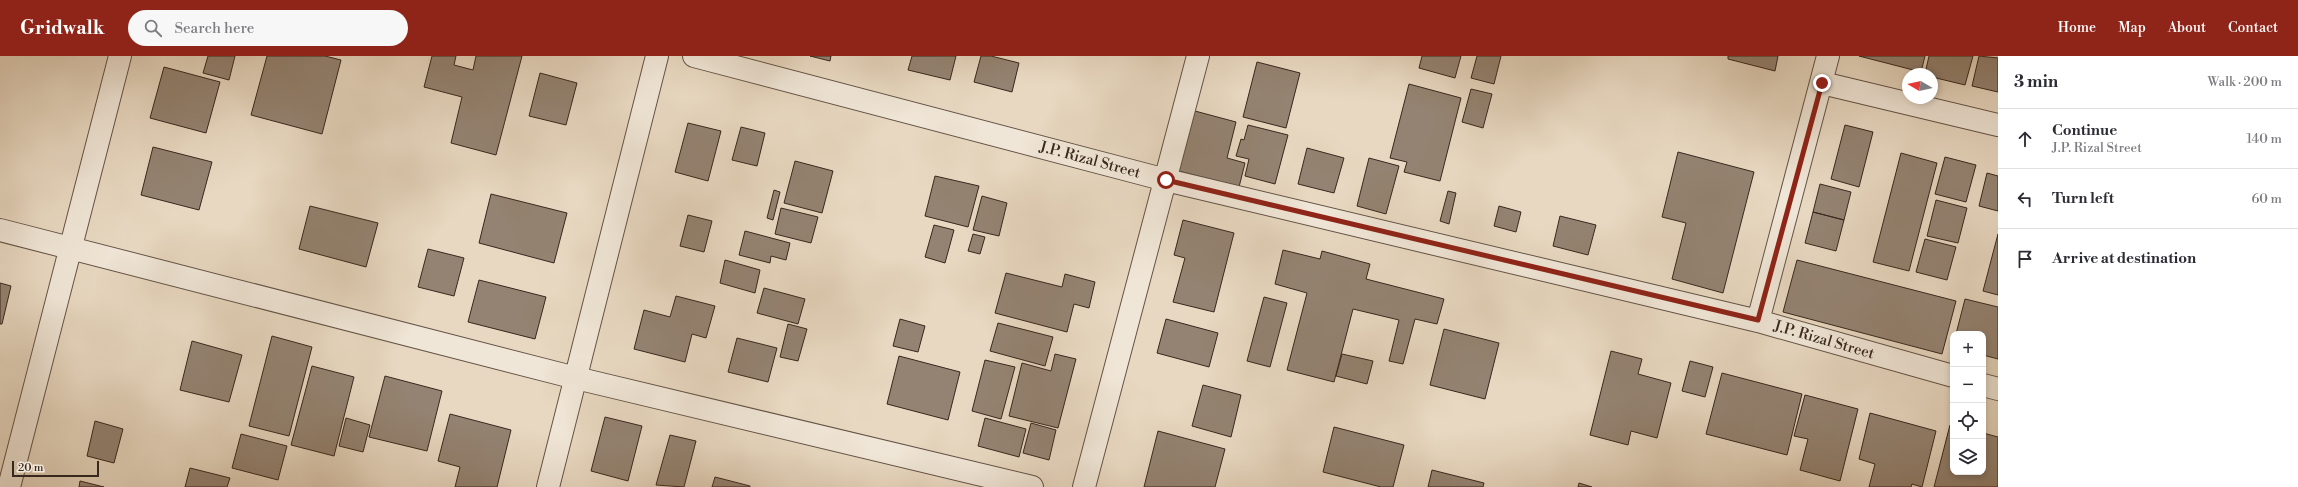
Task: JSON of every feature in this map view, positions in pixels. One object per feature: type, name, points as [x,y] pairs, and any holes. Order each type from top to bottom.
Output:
[{"type":"street","points":[[9,487],[120,56]]},
{"type":"street","points":[[548,487],[657,56]]},
{"type":"street","name":"J.P. Rizal Street","points":[[694,56],[1166,180],[1758,320],[1950,375]]},
{"type":"street","points":[[1084,487],[1198,56]]},
{"type":"street","points":[[1758,320],[1828,56]]},
{"type":"street","points":[[1822,83],[1998,125]]},
{"type":"street","points":[[0,230],[576,378],[1032,487]]},
{"type":"street","points":[[1986,386],[1998,389]]},
{"type":"building","points":[[208,56],[235,56],[229,80],[203,73]]},
{"type":"building","points":[[267,56],[325,56],[341,60],[322,134],[251,115]]},
{"type":"building","points":[[432,56],[456,56],[454,65],[473,70],[476,56],[522,56],[496,155],[451,143],[462,97],[424,87]]},
{"type":"building","points":[[810,56],[831,56],[830,61]]},
{"type":"building","points":[[912,56],[956,56],[950,80],[908,70]]},
{"type":"building","points":[[981,56],[991,56],[1019,63],[1012,92],[974,82]]},
{"type":"building","points":[[1422,56],[1461,56],[1455,78],[1419,68]]},
{"type":"building","points":[[1477,56],[1501,56],[1494,84],[1471,78]]},
{"type":"building","points":[[1728,56],[1778,56],[1775,71],[1728,59]]},
{"type":"building","points":[[1859,56],[1925,56],[1922,68],[1906,68]]},
{"type":"building","points":[[1929,56],[1973,56],[1965,85],[1938,78],[1938,68],[1926,68]]},
{"type":"building","points":[[1979,56],[1998,58],[1998,92],[1972,86]]},
{"type":"building","points":[[1257,62],[1300,73],[1286,128],[1243,117]]},
{"type":"building","points":[[164,67],[220,82],[206,133],[150,118]]},
{"type":"building","points":[[540,73],[577,83],[566,125],[529,116]]},
{"type":"building","points":[[1409,84],[1461,98],[1440,181],[1404,172],[1407,162],[1390,158]]},
{"type":"building","points":[[1471,89],[1492,94],[1483,128],[1462,122]]},
{"type":"building","points":[[1195,111],[1236,122],[1227,158],[1245,163],[1239,187],[1179,171]]},
{"type":"building","points":[[688,123],[721,131],[708,181],[675,172]]},
{"type":"building","points":[[1248,125],[1288,135],[1275,184],[1245,176],[1249,159],[1236,156],[1241,139],[1244,140]]},
{"type":"building","points":[[1845,125],[1873,132],[1859,187],[1831,179]]},
{"type":"building","points":[[741,127],[765,133],[757,166],[732,160]]},
{"type":"building","points":[[153,147],[212,162],[199,210],[141,195]]},
{"type":"building","points":[[1307,148],[1344,158],[1334,193],[1298,184]]},
{"type":"building","points":[[1678,152],[1754,172],[1723,293],[1672,279],[1686,223],[1662,217]]},
{"type":"building","points":[[1901,153],[1937,163],[1909,271],[1873,262]]},
{"type":"building","points":[[1945,157],[1976,165],[1966,202],[1935,194]]},
{"type":"building","points":[[1369,158],[1399,166],[1386,214],[1357,206]]},
{"type":"building","points":[[795,161],[833,171],[822,213],[784,203]]},
{"type":"building","points":[[1987,173],[1998,176],[1998,211],[1979,206]]},
{"type":"building","points":[[935,176],[979,186],[968,227],[925,216]]},
{"type":"building","points":[[1820,184],[1851,192],[1844,220],[1813,212]]},
{"type":"building","points":[[774,190],[780,192],[773,220],[767,218]]},
{"type":"building","points":[[1448,191],[1456,193],[1449,224],[1440,221]]},
{"type":"building","points":[[491,194],[567,213],[554,263],[479,243]]},
{"type":"building","points":[[982,196],[1007,203],[999,236],[973,230]]},
{"type":"building","points":[[1936,200],[1967,208],[1958,243],[1927,236]]},
{"type":"building","points":[[310,206],[378,223],[366,267],[299,249]]},
{"type":"building","points":[[1499,206],[1521,212],[1516,232],[1494,226]]},
{"type":"building","points":[[781,208],[818,217],[811,243],[775,234]]},
{"type":"building","points":[[1813,212],[1844,220],[1836,251],[1805,243]]},
{"type":"building","points":[[688,215],[712,221],[704,252],[680,246]]},
{"type":"building","points":[[1560,216],[1596,225],[1588,255],[1553,246]]},
{"type":"building","points":[[1183,220],[1234,233],[1214,312],[1173,302],[1185,258],[1174,255]]},
{"type":"building","points":[[934,225],[954,230],[945,263],[925,257]]},
{"type":"building","points":[[745,231],[790,243],[786,260],[771,256],[770,263],[739,255]]},
{"type":"building","points":[[973,234],[985,237],[980,254],[968,251]]},
{"type":"building","points":[[1998,234],[1998,295],[1983,291]]},
{"type":"building","points":[[1925,239],[1956,247],[1947,280],[1916,272]]},
{"type":"building","points":[[428,249],[464,258],[454,296],[418,287]]},
{"type":"building","points":[[1283,250],[1320,259],[1322,251],[1370,264],[1366,279],[1444,299],[1437,324],[1415,319],[1403,364],[1389,361],[1399,320],[1353,309],[1334,382],[1287,370],[1307,293],[1275,284]]},
{"type":"building","points":[[725,260],[760,270],[755,293],[720,283]]},
{"type":"building","points":[[1797,260],[1956,301],[1942,354],[1783,312]]},
{"type":"building","points":[[1006,273],[1062,287],[1065,274],[1095,282],[1089,308],[1074,304],[1067,332],[995,313]]},
{"type":"building","points":[[479,280],[546,297],[535,339],[468,322]]},
{"type":"building","points":[[0,283],[11,286],[2,324],[0,324]]},
{"type":"building","points":[[764,288],[805,299],[798,324],[757,313]]},
{"type":"building","points":[[676,296],[715,306],[706,338],[692,334],[685,362],[634,349],[644,310],[670,317]]},
{"type":"building","points":[[1264,297],[1287,303],[1270,367],[1247,361]]},
{"type":"building","points":[[1965,299],[1998,307],[1998,359],[1986,356],[1986,331],[1957,331]]},
{"type":"building","points":[[900,319],[925,326],[918,352],[893,346]]},
{"type":"building","points":[[1166,319],[1218,333],[1209,367],[1157,353]]},
{"type":"building","points":[[998,323],[1053,337],[1045,366],[990,351]]},
{"type":"building","points":[[788,324],[807,329],[798,361],[780,357]]},
{"type":"building","points":[[1444,329],[1499,343],[1485,399],[1430,385]]},
{"type":"building","points":[[272,336],[312,347],[289,436],[249,426]]},
{"type":"building","points":[[737,338],[777,348],[768,382],[728,372]]},
{"type":"building","points":[[192,341],[242,355],[229,402],[180,390]]},
{"type":"building","points":[[1611,351],[1642,359],[1638,374],[1671,383],[1657,438],[1631,431],[1628,445],[1590,435]]},
{"type":"building","points":[[1055,354],[1076,359],[1058,428],[1009,416],[1022,363],[1051,371]]},
{"type":"building","points":[[1342,354],[1373,361],[1367,384],[1336,376]]},
{"type":"building","points":[[899,356],[960,372],[948,420],[887,404]]},
{"type":"building","points":[[985,360],[1015,367],[1001,419],[972,411]]},
{"type":"building","points":[[1690,361],[1713,367],[1705,397],[1682,391]]},
{"type":"building","points":[[312,366],[354,377],[334,456],[291,445]]},
{"type":"building","points":[[1722,373],[1802,394],[1787,455],[1706,434]]},
{"type":"building","points":[[385,376],[442,391],[427,451],[369,437]]},
{"type":"building","points":[[1203,385],[1241,395],[1231,437],[1192,426]]},
{"type":"building","points":[[1805,395],[1858,409],[1840,481],[1800,470],[1808,439],[1794,436]]},
{"type":"building","points":[[1870,413],[1936,431],[1922,487],[1912,484],[1911,487],[1869,487],[1875,464],[1859,459]]},
{"type":"building","points":[[450,414],[511,430],[497,487],[455,487],[460,467],[438,461]]},
{"type":"building","points":[[605,417],[642,426],[628,481],[591,471]]},
{"type":"building","points":[[346,418],[370,425],[363,452],[339,446]]},
{"type":"building","points":[[985,418],[1026,429],[1019,457],[978,446]]},
{"type":"building","points":[[95,421],[123,429],[114,463],[87,456]]},
{"type":"building","points":[[1031,423],[1056,430],[1049,460],[1023,453]]},
{"type":"building","points":[[1950,425],[1950,475],[1986,475],[1986,434],[1998,437],[1998,487],[1934,487]]},
{"type":"building","points":[[1334,427],[1404,445],[1393,487],[1381,487],[1323,472]]},
{"type":"building","points":[[1158,431],[1225,449],[1215,487],[1144,487]]},
{"type":"building","points":[[241,434],[287,446],[278,480],[232,468]]},
{"type":"building","points":[[670,435],[696,441],[684,487],[656,485]]},
{"type":"building","points":[[190,468],[230,478],[227,487],[185,487]]},
{"type":"building","points":[[1432,470],[1484,483],[1483,487],[1428,487]]},
{"type":"building","points":[[715,477],[750,486],[750,487],[712,487]]},
{"type":"building","points":[[80,481],[104,487],[79,487]]},
{"type":"building","points":[[1579,483],[1592,487],[1578,487]]},
{"type":"route","points":[[1166,180],[1758,320],[1822,83]]}]
